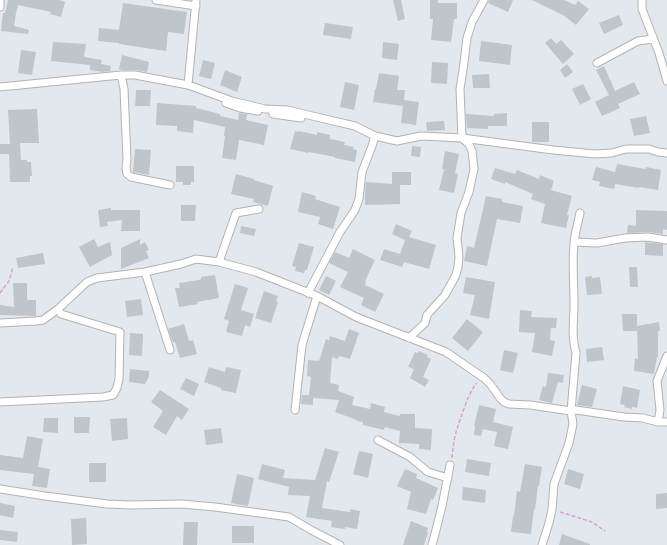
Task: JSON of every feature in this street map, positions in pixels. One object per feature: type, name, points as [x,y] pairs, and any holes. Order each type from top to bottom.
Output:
[{"type":"street","points":[[0,0],[0,7]]},
{"type":"street","points":[[156,0],[196,3],[187,87]]},
{"type":"street","points":[[409,338],[425,323],[427,315],[445,295],[457,271],[457,238],[460,213],[469,192],[474,169],[472,151],[469,144],[462,138],[460,89],[467,38],[472,22],[484,0]]},
{"type":"street","points":[[642,0],[642,9],[659,53],[667,80]]},
{"type":"street","points":[[597,63],[638,41],[653,39]]},
{"type":"street","points":[[0,87],[121,75],[135,76],[187,87],[232,101],[308,114],[355,126],[375,136],[397,141],[421,136],[462,138],[595,154],[638,149],[649,149],[667,153]]},
{"type":"street","points":[[121,75],[124,89],[127,174],[131,177],[170,185]]},
{"type":"street","points":[[187,87],[240,108],[301,118]]},
{"type":"street","points":[[308,293],[340,232],[355,210],[359,199],[362,172],[375,136]]},
{"type":"street","points":[[219,262],[236,212],[259,209]]},
{"type":"street","points":[[542,545],[552,510],[554,484],[569,443],[572,424],[571,411],[576,353],[572,329],[574,303],[574,242],[580,213]]},
{"type":"street","points":[[574,242],[597,243],[625,238],[648,237],[667,240]]},
{"type":"street","points":[[0,323],[43,320],[58,309],[87,282],[97,278],[145,272],[196,260],[219,262],[256,272],[317,296],[356,317],[446,352],[484,378],[500,398],[509,404],[530,405],[571,411],[576,410],[667,422]]},
{"type":"street","points":[[145,272],[170,350]]},
{"type":"street","points":[[295,410],[302,345],[317,296]]},
{"type":"street","points":[[0,402],[103,397],[113,394],[117,388],[119,379],[120,332],[61,314],[58,309]]},
{"type":"street","points":[[658,422],[660,410],[657,381],[667,356]]},
{"type":"street","points":[[378,440],[410,457],[428,472],[448,478]]},
{"type":"street","points":[[432,545],[450,466]]},
{"type":"street","points":[[0,489],[107,504],[182,504],[289,516],[310,530],[340,545]]},
{"type":"path","points":[[0,293],[9,281],[13,267]]},
{"type":"path","points":[[450,466],[457,430],[468,398],[475,384],[484,378]]},
{"type":"path","points":[[552,510],[592,522],[605,531]]},
{"type":"building","points":[[8,0],[59,0],[65,2],[61,17],[50,14],[51,12],[18,5],[14,26],[29,30],[28,34],[1,31],[3,13],[5,13]]},
{"type":"building","points":[[393,0],[401,0],[405,19],[398,21]]},
{"type":"building","points":[[430,0],[438,0],[438,3],[457,3],[457,19],[454,19],[451,42],[431,40],[433,19],[430,19]]},
{"type":"building","points":[[489,0],[513,0],[508,12],[488,3]]},
{"type":"building","points":[[532,0],[564,0],[575,5],[578,1],[589,9],[576,25],[563,15]]},
{"type":"building","points":[[123,3],[187,12],[184,34],[168,32],[166,51],[98,41],[99,28],[119,30]]},
{"type":"building","points":[[619,15],[623,25],[604,34],[599,23]]},
{"type":"building","points":[[325,23],[353,27],[351,39],[323,35]]},
{"type":"building","points":[[551,38],[556,44],[561,40],[574,54],[563,64],[545,43]]},
{"type":"building","points":[[481,41],[512,45],[510,65],[479,61]]},
{"type":"building","points":[[53,42],[86,44],[84,57],[102,60],[101,64],[111,66],[110,71],[103,72],[90,70],[90,65],[51,61]]},
{"type":"building","points":[[383,42],[399,44],[397,60],[382,58]]},
{"type":"building","points":[[21,50],[36,52],[32,75],[18,73]]},
{"type":"building","points":[[122,55],[149,62],[147,72],[119,69]]},
{"type":"building","points":[[203,60],[215,63],[211,79],[199,76]]},
{"type":"building","points":[[432,62],[448,63],[447,84],[431,83]]},
{"type":"building","points":[[567,64],[573,72],[565,78],[560,70]]},
{"type":"building","points":[[604,66],[615,91],[634,82],[640,94],[618,104],[620,108],[602,116],[595,102],[609,95],[596,70]]},
{"type":"building","points":[[225,70],[242,77],[237,92],[220,85]]},
{"type":"building","points":[[379,73],[399,76],[397,90],[405,90],[404,100],[419,102],[416,125],[401,123],[403,106],[373,102]]},
{"type":"building","points":[[489,74],[490,88],[473,88],[472,75]]},
{"type":"building","points":[[345,82],[359,85],[354,110],[340,107]]},
{"type":"building","points":[[583,84],[591,99],[580,105],[572,89]]},
{"type":"building","points":[[136,90],[151,90],[150,106],[135,106]]},
{"type":"building","points":[[157,103],[196,106],[196,108],[220,114],[220,116],[238,120],[239,113],[247,114],[246,120],[268,125],[264,145],[239,140],[236,160],[222,158],[225,127],[194,120],[193,133],[177,131],[177,126],[156,125]]},
{"type":"building","points":[[37,109],[39,143],[20,143],[21,160],[31,162],[32,176],[30,176],[30,182],[10,182],[9,154],[0,154],[0,144],[10,144],[8,110]]},
{"type":"building","points":[[507,113],[507,126],[488,126],[488,129],[467,128],[466,114],[494,116],[494,114]]},
{"type":"building","points":[[646,116],[650,133],[634,136],[630,119]]},
{"type":"building","points":[[444,121],[445,130],[427,131],[426,122]]},
{"type":"building","points":[[532,122],[549,122],[549,142],[532,142]]},
{"type":"building","points":[[295,131],[317,135],[317,132],[330,135],[330,139],[345,142],[344,145],[354,147],[353,149],[357,150],[355,162],[290,149]]},
{"type":"building","points":[[412,146],[421,147],[420,157],[411,156]]},
{"type":"building","points":[[135,149],[151,150],[149,175],[133,172]]},
{"type":"building","points":[[445,151],[459,154],[455,173],[458,174],[454,193],[439,190],[444,169],[442,169]]},
{"type":"building","points":[[617,164],[661,170],[658,190],[615,184],[614,189],[599,186],[600,182],[592,180],[596,167],[615,172]]},
{"type":"building","points":[[176,166],[194,166],[194,182],[191,182],[191,185],[183,185],[183,182],[176,182]]},
{"type":"building","points":[[495,168],[515,174],[517,170],[539,179],[540,175],[554,181],[551,190],[572,196],[567,215],[569,215],[566,228],[541,223],[545,204],[531,199],[533,194],[505,182],[505,184],[491,179]]},
{"type":"building","points":[[392,172],[411,172],[411,185],[400,185],[400,204],[365,205],[366,182],[392,184]]},
{"type":"building","points":[[236,174],[273,186],[268,206],[253,202],[254,199],[231,194]]},
{"type":"building","points":[[302,192],[316,196],[315,199],[340,207],[333,229],[318,224],[320,217],[298,212]]},
{"type":"building","points":[[486,196],[502,199],[502,202],[523,206],[520,223],[497,219],[487,266],[464,261],[467,246],[474,248]]},
{"type":"building","points":[[181,205],[196,205],[195,221],[181,221]]},
{"type":"building","points":[[111,208],[111,210],[140,210],[140,231],[121,231],[122,220],[107,222],[108,226],[100,227],[98,210]]},
{"type":"building","points":[[636,210],[667,211],[667,230],[663,229],[663,234],[648,232],[627,233],[628,225],[636,226]]},
{"type":"building","points":[[396,224],[412,231],[409,237],[436,245],[429,269],[404,262],[402,267],[380,260],[384,249],[400,254],[405,240],[392,234]]},
{"type":"building","points":[[241,226],[256,229],[254,236],[240,233]]},
{"type":"building","points":[[94,239],[98,247],[110,242],[112,255],[90,267],[79,247]]},
{"type":"building","points":[[140,239],[140,245],[145,242],[149,250],[146,251],[149,258],[121,269],[121,248]]},
{"type":"building","points":[[645,242],[663,244],[663,256],[645,255]]},
{"type":"building","points":[[299,243],[314,247],[307,270],[305,270],[304,273],[295,271],[296,267],[292,266]]},
{"type":"building","points":[[353,249],[375,260],[365,281],[365,285],[384,294],[375,312],[361,305],[364,298],[340,287],[348,272],[329,263],[335,252],[349,258]]},
{"type":"building","points":[[43,253],[45,264],[18,268],[16,258]]},
{"type":"building","points":[[629,267],[637,267],[638,287],[630,287]]},
{"type":"building","points":[[215,275],[219,298],[197,302],[198,304],[179,307],[175,288],[180,288],[179,283],[199,280],[201,277]]},
{"type":"building","points":[[326,276],[336,281],[329,295],[319,290]]},
{"type":"building","points":[[592,276],[592,278],[600,277],[602,294],[587,295],[585,277]]},
{"type":"building","points":[[466,277],[495,282],[489,319],[470,315],[475,295],[463,293]]},
{"type":"building","points":[[13,283],[27,283],[27,300],[36,300],[36,316],[0,315],[0,305],[14,307]]},
{"type":"building","points":[[235,284],[248,288],[241,310],[254,314],[250,327],[245,325],[242,336],[226,332],[229,321],[224,319]]},
{"type":"building","points":[[264,291],[278,296],[276,301],[278,302],[271,323],[255,318]]},
{"type":"building","points":[[141,299],[143,315],[127,317],[125,301]]},
{"type":"building","points":[[520,310],[532,311],[531,317],[557,318],[556,328],[551,328],[550,340],[555,341],[552,356],[532,352],[535,333],[519,332]]},
{"type":"building","points":[[622,314],[637,314],[637,331],[623,331]]},
{"type":"building","points":[[467,319],[483,332],[468,351],[452,338]]},
{"type":"building","points":[[659,322],[660,331],[658,331],[658,357],[654,374],[634,371],[635,358],[638,359],[637,326]]},
{"type":"building","points":[[184,324],[189,341],[193,340],[197,354],[180,358],[175,342],[173,342],[168,329]]},
{"type":"building","points":[[349,329],[359,333],[350,359],[339,356],[338,359],[332,357],[330,383],[339,385],[338,391],[354,397],[352,405],[370,409],[371,403],[385,407],[384,412],[400,416],[400,414],[415,414],[415,428],[432,429],[431,450],[419,449],[419,444],[399,443],[400,431],[385,427],[384,430],[363,425],[363,422],[335,412],[339,400],[313,398],[313,405],[301,404],[302,395],[309,395],[311,377],[307,376],[308,360],[319,361],[326,339],[329,340],[330,336],[345,341]]},
{"type":"building","points":[[130,333],[143,334],[142,356],[129,355]]},
{"type":"building","points":[[602,347],[604,360],[587,362],[586,349]]},
{"type":"building","points":[[504,350],[518,353],[513,373],[500,370]]},
{"type":"building","points":[[419,351],[428,355],[427,357],[431,359],[423,377],[429,380],[425,387],[410,378],[414,369],[408,367],[415,352],[418,353]]},
{"type":"building","points":[[209,367],[225,372],[226,367],[241,370],[236,393],[221,390],[221,388],[204,382]]},
{"type":"building","points":[[130,369],[149,371],[149,377],[145,384],[129,382]]},
{"type":"building","points":[[548,373],[564,375],[563,383],[558,382],[552,403],[539,400],[543,386],[546,387]]},
{"type":"building","points":[[186,378],[199,384],[194,396],[180,389]]},
{"type":"building","points":[[582,385],[597,389],[592,407],[577,405]]},
{"type":"building","points":[[623,386],[640,390],[637,408],[632,407],[632,409],[624,407],[625,405],[620,404]]},
{"type":"building","points":[[160,390],[189,409],[182,420],[177,416],[166,435],[153,427],[163,411],[151,402]]},
{"type":"building","points":[[479,405],[496,409],[493,422],[513,427],[508,449],[494,446],[497,432],[483,429],[481,436],[474,435],[474,426]]},
{"type":"building","points":[[74,417],[90,417],[89,433],[74,433]]},
{"type":"building","points":[[44,418],[58,418],[58,433],[43,432]]},
{"type":"building","points":[[127,418],[128,439],[112,441],[110,419]]},
{"type":"building","points":[[221,428],[223,443],[206,445],[204,430]]},
{"type":"building","points":[[27,436],[43,439],[38,467],[50,469],[47,488],[32,486],[34,474],[0,470],[0,455],[23,458]]},
{"type":"building","points":[[325,448],[339,452],[329,482],[327,481],[322,508],[350,512],[350,509],[360,511],[357,529],[331,527],[332,521],[306,517],[310,496],[288,495],[289,487],[258,479],[262,464],[285,470],[283,478],[315,480]]},
{"type":"building","points":[[359,451],[373,454],[368,478],[353,474]]},
{"type":"building","points":[[467,459],[491,463],[489,476],[465,472]]},
{"type":"building","points":[[89,463],[106,463],[106,482],[89,482]]},
{"type":"building","points":[[525,464],[542,467],[531,534],[511,532],[517,491],[520,492]]},
{"type":"building","points":[[405,469],[417,474],[416,478],[438,488],[433,500],[431,499],[426,514],[407,509],[411,492],[397,486]]},
{"type":"building","points":[[568,469],[584,474],[580,489],[564,484]]},
{"type":"building","points":[[237,474],[254,478],[248,506],[231,503]]},
{"type":"building","points":[[463,487],[486,490],[485,503],[462,500]]},
{"type":"building","points":[[667,493],[667,508],[656,509],[656,494]]},
{"type":"building","points":[[0,503],[15,506],[13,518],[0,515]]},
{"type":"building","points":[[86,518],[87,544],[72,545],[71,519]]},
{"type":"building","points":[[411,521],[428,528],[424,545],[403,545]]},
{"type":"building","points":[[184,522],[198,522],[197,545],[183,545]]},
{"type":"building","points":[[232,526],[254,526],[254,543],[232,543]]},
{"type":"building","points":[[0,530],[18,532],[17,542],[0,540]]},
{"type":"building","points":[[562,534],[590,544],[590,545],[559,545]]}]
